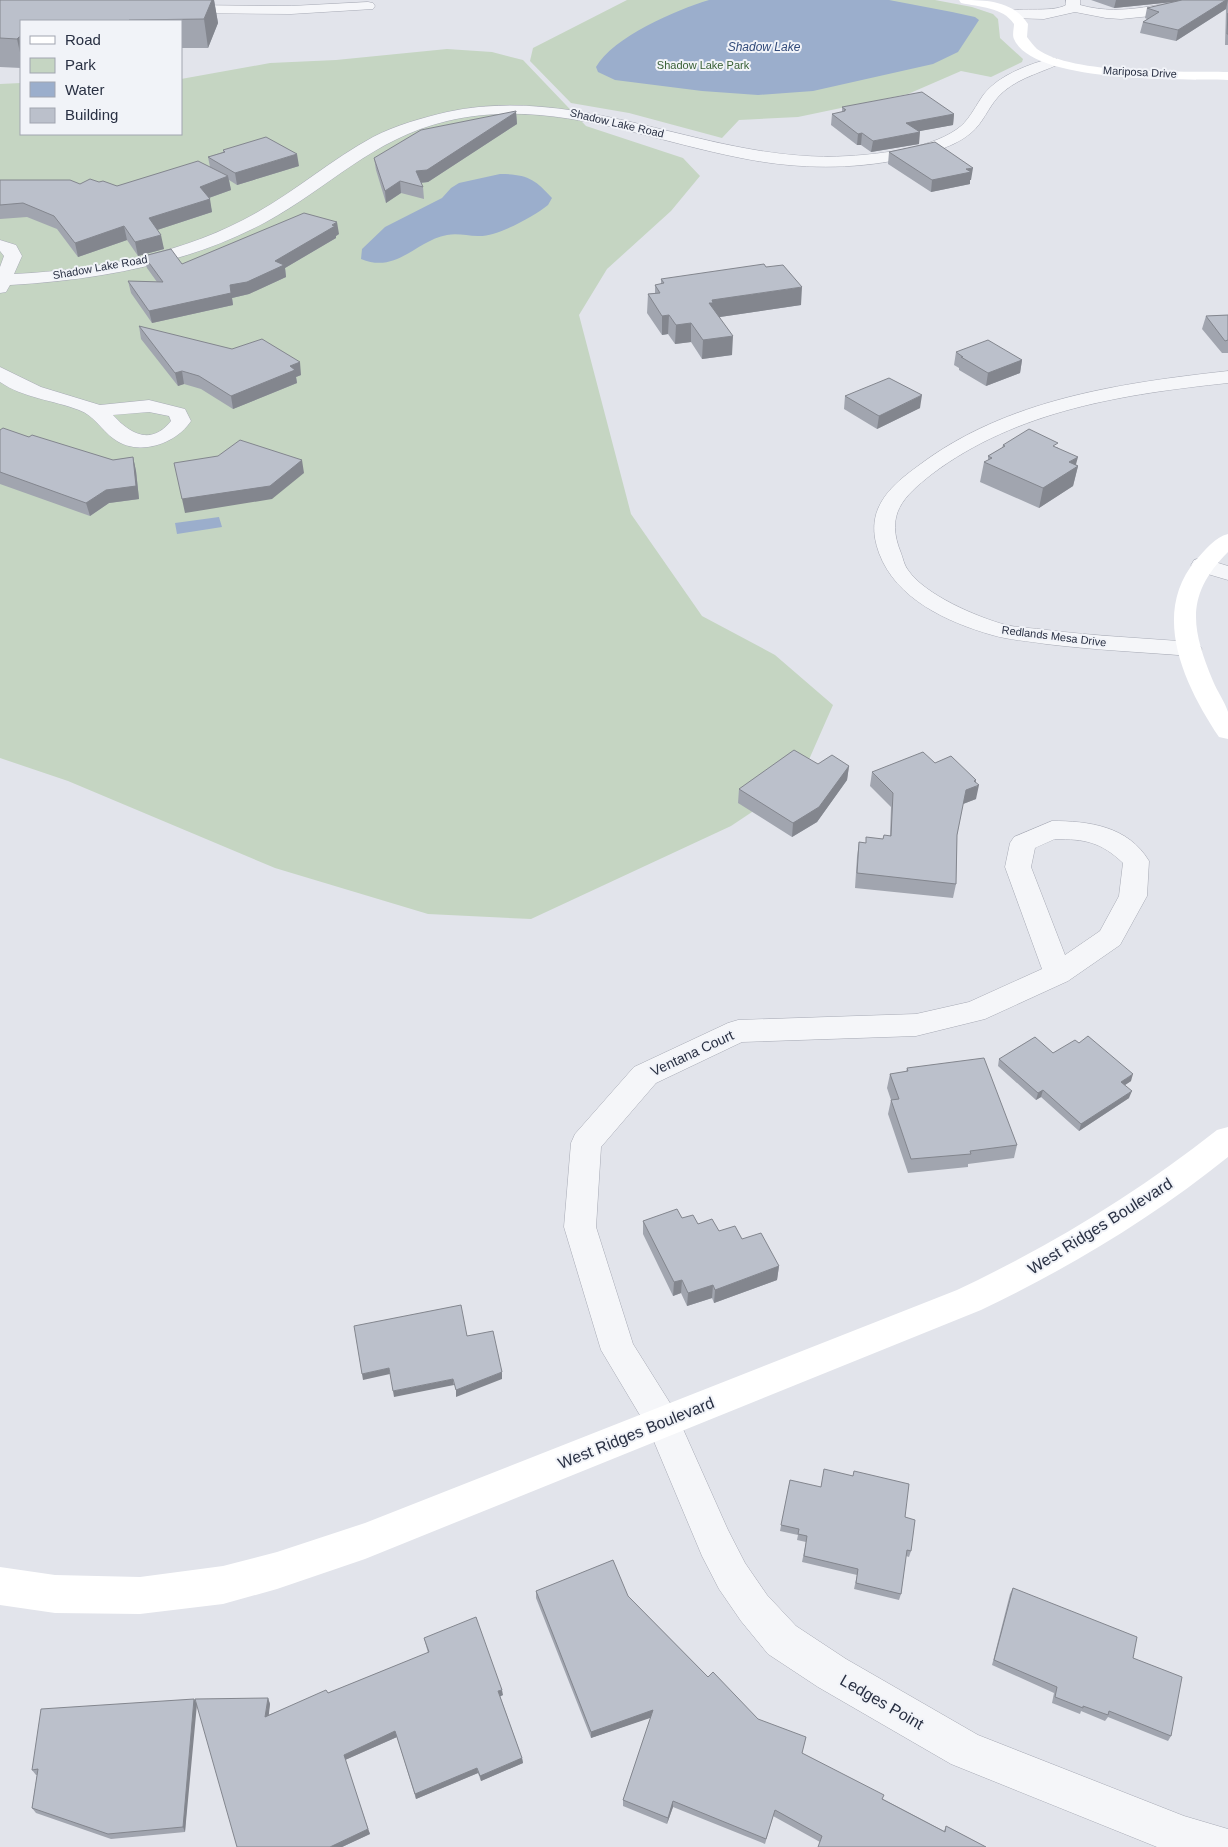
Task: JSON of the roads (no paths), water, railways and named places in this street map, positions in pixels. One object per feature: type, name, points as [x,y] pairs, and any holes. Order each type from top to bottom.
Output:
[{"type":"street","points":[[966,0],[995,6],[1012,14],[1039,15],[1067,11],[1073,4],[1100,15],[1122,17],[1141,15],[1199,0]]},
{"type":"street","points":[[168,9],[291,10],[368,6]]},
{"type":"street","name":"Mariposa Drive","points":[[1012,14],[1021,24],[1020,38],[1023,45],[1030,52],[1052,62],[1087,70],[1228,76]]},
{"type":"street","name":"Shadow Lake Road","points":[[2,283],[128,264],[204,244],[260,218],[384,138],[452,116],[508,109],[576,112],[740,153],[782,159],[825,161],[867,159],[912,152],[946,140],[969,128],[993,93],[1011,79],[1052,62]]},
{"type":"street","points":[[0,245],[10,249],[13,256],[2,283]]},
{"type":"street","points":[[0,373],[31,389],[98,411]]},
{"type":"street","name":"Redlands Mesa Drive","points":[[1190,649],[1058,639],[999,630],[933,603],[899,574],[886,544],[883,515],[900,492],[934,461],[990,431],[1057,406],[1112,393],[1165,383],[1228,377]]},
{"type":"street","points":[[1228,540],[1202,565],[1188,588],[1184,609],[1190,649],[1196,671],[1217,717],[1228,731]]},
{"type":"street","points":[[1202,565],[1228,573]]},
{"type":"street","name":"Ventana Court","points":[[662,1422],[618,1350],[580,1227],[586,1143],[645,1075],[738,1031],[916,1025],[975,1011],[1058,974],[1110,938],[1133,896],[1136,861],[1118,842],[1085,830],[1052,830],[1023,843],[1018,867],[1058,974]]},
{"type":"street","name":"West Ridges Boulevard","points":[[0,1586],[27,1591],[91,1596],[151,1594],[224,1585],[289,1567],[365,1541],[969,1300],[1028,1273],[1097,1232],[1207,1156],[1228,1139]]},
{"type":"street","name":"Ledges Point","points":[[662,1422],[714,1543],[732,1576],[754,1608],[782,1640],[832,1673],[965,1750],[1184,1837],[1220,1847]]},
{"type":"water","name":"Shadow Lake","points":[[709,0],[889,0],[975,17],[979,20],[958,52],[933,64],[813,91],[758,95],[702,91],[615,80],[598,72],[596,67],[604,56],[631,35],[680,10]]},
{"type":"water","points":[[500,174],[517,175],[530,179],[552,198],[548,205],[505,230],[478,236],[455,234],[436,238],[396,260],[374,263],[361,259],[362,249],[385,227],[442,198],[451,188],[459,183]]},
{"type":"water","points":[[219,517],[222,527],[177,534],[175,523]]},
{"type":"park label","name":"Shadow Lake Park","points":[[703,65]]}]
